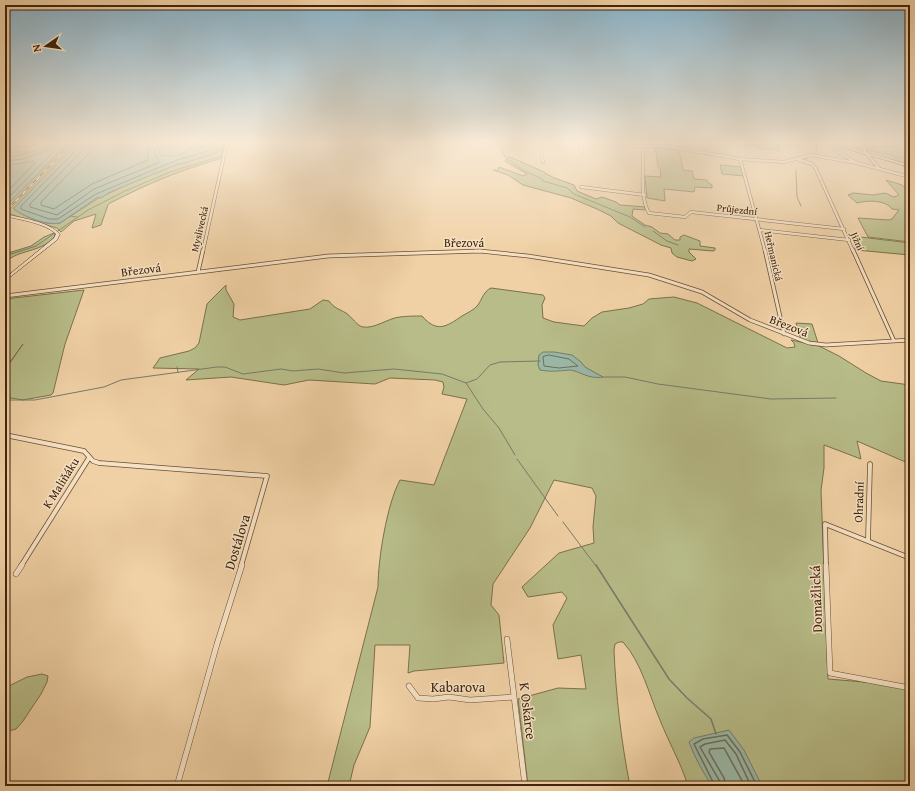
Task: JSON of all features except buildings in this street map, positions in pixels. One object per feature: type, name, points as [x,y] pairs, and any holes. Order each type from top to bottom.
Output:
[{"type":"main road","points":[[5,280],[56,239],[58,233],[46,227],[6,216]]},
{"type":"street","name":"Myslivecká","points":[[198,272],[219,179]]},
{"type":"street","points":[[581,187],[644,195],[644,179]]},
{"type":"street","name":"Heřmanická","points":[[746,179],[758,220],[784,334]]},
{"type":"street","name":"Jižní","points":[[821,179],[894,341]]},
{"type":"street","name":"Průjezdní","points":[[644,195],[646,210],[649,213],[685,217],[691,212],[844,229]]},
{"type":"street","name":"Průjezdní","points":[[760,230],[849,240]]},
{"type":"street","name":"Březová","points":[[5,296],[353,254],[480,251],[508,253],[654,276],[702,292],[745,318],[809,343],[826,345],[910,340]]},
{"type":"street","name":"K Maliňáku","points":[[5,435],[84,451],[89,458],[16,574]]},
{"type":"street","name":"Dostálova","points":[[89,458],[99,463],[267,476],[253,529],[217,644],[177,786]]},
{"type":"street","name":"Ohradní","points":[[868,540],[870,464]]},
{"type":"street","name":"Domažlická","points":[[868,540],[825,524],[830,673],[910,688]]},
{"type":"street","points":[[868,540],[910,558]]},
{"type":"street","name":"K Oskárce","points":[[507,639],[525,786]]},
{"type":"street","name":"Kabarova","points":[[409,686],[418,698],[433,699],[449,697],[470,700],[514,697]]},
{"type":"green space","points":[[33,179],[36,179],[5,210],[5,207]]},
{"type":"green space","points":[[39,179],[42,179],[14,208],[15,210],[31,218],[54,224],[60,223],[97,199],[131,183],[141,179],[163,179],[110,203],[101,225],[92,228],[96,214],[74,221],[61,232],[57,228],[6,213]]},
{"type":"green space","points":[[514,179],[557,179],[574,185],[577,191],[596,199],[602,197],[620,205],[645,207],[645,210],[633,209],[632,216],[660,233],[668,234],[675,240],[680,240],[680,237],[684,235],[700,241],[700,246],[715,248],[715,250],[689,249],[689,252],[696,259],[692,261],[677,257],[672,253],[671,248],[661,245],[618,223],[611,216],[597,209],[571,198],[523,185]]},
{"type":"green space","points":[[645,179],[707,180],[707,182],[712,185],[712,188],[695,187],[694,192],[664,189],[665,201],[647,198]]},
{"type":"green space","points":[[886,180],[902,185],[910,192],[910,242],[868,237],[858,218],[889,220],[892,219],[899,210],[892,209],[881,202],[866,201],[857,203],[848,195],[853,193],[873,195],[885,193],[894,197],[899,195]]},
{"type":"green space","points":[[54,233],[55,236],[45,245],[5,260],[5,254],[31,246],[44,237]]},
{"type":"green space","points":[[852,236],[910,243],[910,255],[856,250]]},
{"type":"green space","points":[[226,285],[226,290],[234,304],[233,317],[240,320],[310,309],[323,300],[329,301],[363,327],[377,325],[395,318],[414,316],[422,316],[432,325],[446,325],[475,308],[485,293],[491,288],[543,295],[545,298],[542,305],[543,318],[554,322],[584,326],[592,318],[602,312],[629,308],[643,304],[649,299],[674,297],[697,303],[787,348],[795,347],[791,340],[819,346],[881,381],[910,385],[910,464],[857,441],[861,459],[824,445],[824,468],[821,490],[828,679],[876,683],[910,690],[910,786],[688,786],[640,669],[630,650],[623,642],[619,642],[615,644],[614,650],[616,685],[619,718],[630,786],[528,786],[518,699],[558,688],[586,689],[581,655],[558,659],[553,625],[567,598],[562,592],[528,597],[522,587],[559,553],[594,543],[593,527],[596,496],[592,488],[554,480],[530,528],[493,584],[491,605],[499,615],[504,663],[414,671],[408,673],[410,645],[375,645],[370,727],[354,765],[349,786],[327,786],[378,587],[378,575],[384,532],[395,490],[400,480],[434,485],[467,399],[442,394],[444,387],[443,382],[435,380],[390,378],[375,384],[309,380],[284,385],[231,377],[186,380],[199,369],[153,368],[160,358],[189,351],[195,348],[199,343],[207,304]]},
{"type":"green space","points":[[84,290],[65,344],[53,393],[51,395],[23,400],[5,397],[5,370],[23,344],[5,369],[5,299]]},
{"type":"green space","points":[[796,323],[812,324],[818,343],[801,340]]},
{"type":"green space","points":[[42,674],[48,676],[47,682],[41,694],[16,729],[5,732],[5,688],[27,677]]},
{"type":"water","points":[[5,179],[33,179],[5,207]]},
{"type":"water","points":[[42,179],[142,179],[110,192],[101,198],[98,197],[60,223],[55,224],[43,222],[31,218],[15,210],[14,208]]},
{"type":"water","points":[[543,352],[572,355],[585,367],[603,377],[598,378],[588,376],[573,370],[540,370],[538,365],[539,355]]},
{"type":"water","points":[[729,730],[744,750],[762,786],[712,786],[705,775],[689,742],[694,738]]},
{"type":"waterway","points":[[5,256],[36,246],[88,210],[125,191],[154,179]]},
{"type":"waterway","points":[[542,179],[543,181],[567,188],[574,194],[630,217],[645,227]]},
{"type":"waterway","points":[[796,179],[797,197],[801,206]]},
{"type":"waterway","points":[[70,216],[77,217]]},
{"type":"waterway","points":[[653,231],[667,241],[678,245]]},
{"type":"waterway","points":[[466,383],[477,379],[490,365],[500,362],[540,361]]},
{"type":"waterway","points":[[177,367],[178,372]]},
{"type":"waterway","points":[[5,400],[35,400],[104,387],[121,380],[217,367],[225,367],[243,374],[281,369],[293,371],[318,369],[344,373],[394,369],[442,374],[466,383]]},
{"type":"waterway","points":[[603,377],[625,377],[658,384],[771,399],[836,398]]},
{"type":"waterway","points":[[466,383],[483,409],[499,428],[515,455]]},
{"type":"waterway","points":[[517,459],[558,516]]},
{"type":"waterway","points":[[563,522],[596,566]]},
{"type":"waterway","points":[[596,565],[669,679],[687,698],[711,719],[716,734]]},
{"type":"railway","points":[[5,212],[37,179]]}]
